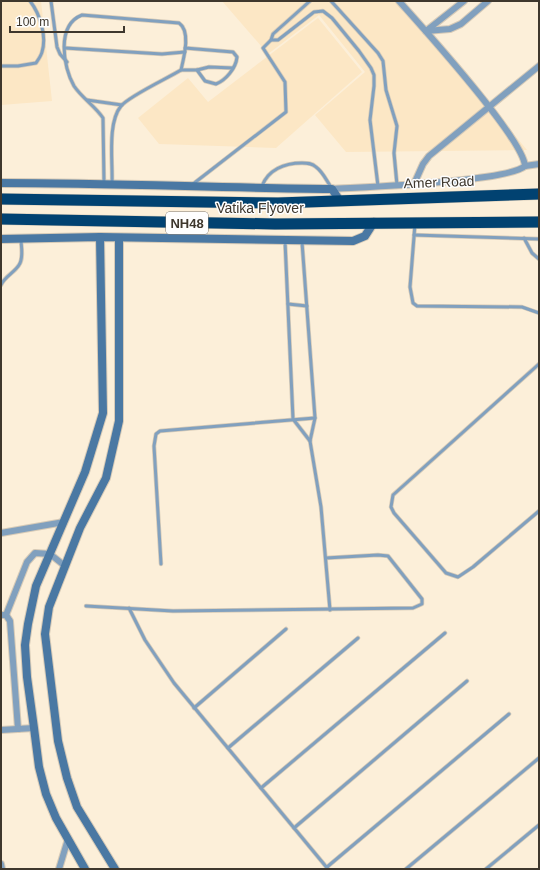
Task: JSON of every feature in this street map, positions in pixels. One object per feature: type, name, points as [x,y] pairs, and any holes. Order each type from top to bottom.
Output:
[{"type":"highway","name":"Amer Road","points":[[340,201],[539,194]]},
{"type":"highway","name":"Vatika Flyover","points":[[1,198],[278,203],[340,201]]},
{"type":"highway","name":"Vatika Flyover","points":[[1,219],[275,224],[374,222]]},
{"type":"highway","name":"NH48","points":[[374,222],[539,222]]},
{"type":"street","points":[[399,1],[426,31],[489,108],[521,152],[524,166]]},
{"type":"street","points":[[426,31],[464,1]]},
{"type":"street","points":[[426,31],[450,29],[461,24],[488,1]]},
{"type":"street","points":[[414,184],[423,164],[429,156],[539,66]]},
{"type":"street","points":[[1,183],[108,183],[189,187],[332,189],[454,181],[508,173],[520,170],[524,166],[539,164]]},
{"type":"street","points":[[332,189],[340,201]]},
{"type":"street","points":[[1,239],[100,237],[353,241],[360,240],[370,231],[374,222]]},
{"type":"street","points":[[85,869],[56,818],[46,794],[39,767],[27,677],[25,645],[36,586],[85,472],[103,414],[100,237]]},
{"type":"street","points":[[115,869],[77,807],[67,778],[58,741],[44,634],[49,607],[80,528],[106,478],[119,421],[119,238]]},
{"type":"street","points":[[1,533],[64,522]]},
{"type":"street","points":[[18,729],[10,621],[4,615],[27,562],[35,553],[50,554],[65,566]]},
{"type":"street","points":[[1,730],[34,728]]},
{"type":"street","points":[[59,869],[68,839]]},
{"type":"street","points":[[1,864],[2,869]]},
{"type":"lane","points":[[1,66],[18,66],[36,63],[42,52],[43,30],[35,8],[30,1]]},
{"type":"lane","points":[[51,1],[57,47],[66,62]]},
{"type":"lane","points":[[189,187],[286,112],[284,82],[263,48],[271,40],[273,34],[310,1]]},
{"type":"lane","points":[[331,1],[374,48],[383,61],[386,90],[397,126],[394,153],[397,185]]},
{"type":"lane","points":[[271,40],[278,40],[314,12],[323,11],[332,18],[371,68],[375,82],[370,120],[378,186]]},
{"type":"lane","points":[[108,183],[103,118],[73,83],[66,62],[65,34],[68,26],[75,18],[82,15],[179,22],[185,31],[185,52],[181,70]]},
{"type":"lane","points":[[65,48],[162,54],[185,52]]},
{"type":"lane","points":[[185,48],[233,52],[237,57],[233,68],[220,82],[213,84],[205,81],[197,70]]},
{"type":"lane","points":[[108,183],[113,126],[122,105],[181,70],[233,68]]},
{"type":"lane","points":[[87,100],[122,105]]},
{"type":"lane","points":[[261,188],[267,176],[275,169],[293,163],[309,163],[316,166],[332,189]]},
{"type":"lane","points":[[415,222],[410,287],[413,303],[417,306],[522,307],[539,314]]},
{"type":"lane","points":[[414,235],[539,239]]},
{"type":"lane","points":[[524,238],[532,253],[539,259]]},
{"type":"lane","points":[[1,284],[4,279],[19,266],[21,261],[21,239]]},
{"type":"lane","points":[[285,240],[293,419],[310,441]]},
{"type":"lane","points":[[302,240],[315,418],[310,441],[321,507],[330,610]]},
{"type":"lane","points":[[288,304],[307,306]]},
{"type":"lane","points":[[539,364],[393,495],[391,500],[394,513],[446,572],[458,576],[473,567],[539,512]]},
{"type":"lane","points":[[161,564],[154,446],[156,434],[160,431],[315,418]]},
{"type":"lane","points":[[86,606],[173,611],[413,608],[422,604],[422,599],[388,556],[326,558]]},
{"type":"lane","points":[[129,608],[141,632],[164,670],[328,868],[509,714]]},
{"type":"lane","points":[[194,708],[286,629]]},
{"type":"lane","points":[[261,788],[444,633]]},
{"type":"lane","points":[[228,748],[358,638]]},
{"type":"lane","points":[[294,828],[466,681]]},
{"type":"lane","points":[[406,869],[539,758]]},
{"type":"lane","points":[[486,869],[539,825]]},
{"type":"shaded area","points":[[1,1],[41,1],[52,101],[1,105]]},
{"type":"shaded area","points":[[222,1],[403,1],[527,150],[346,152],[315,115],[365,72],[319,15],[268,54]]},
{"type":"shaded area","points":[[318,18],[362,72],[276,148],[159,144],[138,118],[188,78],[208,102]]}]
